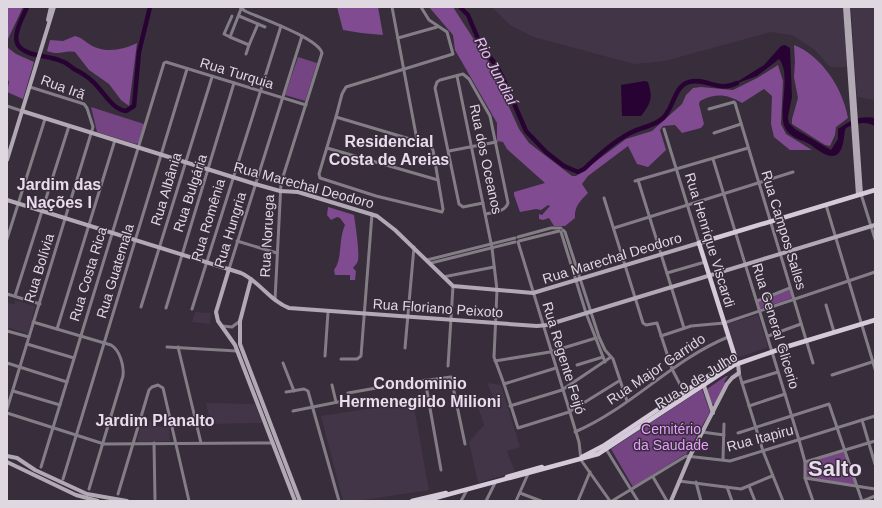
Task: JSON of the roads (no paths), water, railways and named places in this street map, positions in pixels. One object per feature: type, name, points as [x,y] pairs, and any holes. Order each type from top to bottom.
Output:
[{"type":"main road","name":"Rua Marechal Deodoro","points":[[699,243],[875,190]]},
{"type":"main road","name":"Rua Henrique Viscardi","points":[[699,243],[737,366]]},
{"type":"main road","name":"Rua 9 de Julho","points":[[412,501],[488,484],[547,466],[583,458],[719,370],[737,366],[772,352],[875,320]]},
{"type":"main road","name":"Rua 9 de Julho","points":[[488,484],[528,474],[606,450],[737,366]]},
{"type":"main road","points":[[704,386],[705,380],[716,374],[719,370]]},
{"type":"main road","points":[[528,474],[530,471],[547,466]]},
{"type":"main road","points":[[424,501],[438,500],[440,495],[464,490]]},
{"type":"street","points":[[42,46],[51,7]]},
{"type":"street","points":[[7,160],[54,7]]},
{"type":"street","points":[[392,7],[418,140]]},
{"type":"street","points":[[336,117],[430,144],[438,180],[443,209],[442,213],[376,196],[321,178],[319,174],[342,94],[346,87],[453,54],[447,32],[437,27],[429,20],[421,7]]},
{"type":"street","points":[[845,7],[859,194],[873,225],[875,239]]},
{"type":"street","points":[[848,7],[853,113]]},
{"type":"street","points":[[230,37],[239,16],[240,8],[302,36]]},
{"type":"street","points":[[232,16],[224,34],[249,45]]},
{"type":"street","points":[[239,16],[265,27]]},
{"type":"street","points":[[246,54],[258,24]]},
{"type":"street","name":"Rua Romênia","points":[[192,309],[259,91],[281,26]]},
{"type":"street","points":[[398,38],[437,27]]},
{"type":"street","name":"Rua Noruega","points":[[275,300],[280,191],[322,55],[322,50],[302,36]]},
{"type":"street","name":"Rua Hungria","points":[[222,326],[217,318],[216,312],[302,36]]},
{"type":"street","name":"Rua Turquia","points":[[163,65],[166,62],[306,105]]},
{"type":"street","name":"Rua Costa Rica","points":[[41,467],[163,65]]},
{"type":"street","name":"Rua Guatemala","points":[[63,479],[103,343],[188,69]]},
{"type":"street","points":[[483,203],[463,207],[459,204],[435,85],[440,80],[465,74],[490,116],[508,207],[503,210],[486,214]]},
{"type":"street","name":"Rua dos Oceanos","points":[[457,76],[486,214],[494,267],[497,290],[495,361]]},
{"type":"street","name":"Rua Albânia","points":[[141,307],[212,77]]},
{"type":"street","name":"Rua Bulgária","points":[[166,308],[234,83]]},
{"type":"street","name":"Rua Irã","points":[[30,87],[84,104],[92,123],[92,133]]},
{"type":"street","name":"Rua Campos Salles","points":[[709,109],[735,103],[812,363]]},
{"type":"street","name":"Rua Marechal Deodoro","points":[[7,106],[256,184],[280,191],[298,192],[372,214],[385,221],[429,261],[453,286],[533,293],[699,243]]},
{"type":"street","points":[[7,240],[45,119]]},
{"type":"street","points":[[714,132],[741,124]]},
{"type":"street","points":[[15,296],[69,126]]},
{"type":"street","name":"Rua Henrique Viscardi","points":[[664,129],[699,243]]},
{"type":"street","name":"Rua Bolívia","points":[[7,409],[92,133]]},
{"type":"street","points":[[57,329],[115,140]]},
{"type":"street","points":[[449,151],[496,142]]},
{"type":"street","points":[[327,148],[438,180]]},
{"type":"street","points":[[684,328],[662,254],[637,181],[748,148]]},
{"type":"street","name":"Rua General Glicerio","points":[[713,159],[799,440],[805,462],[805,478],[813,501]]},
{"type":"street","points":[[614,228],[793,172]]},
{"type":"street","points":[[604,198],[643,323],[646,325],[656,322],[658,324],[672,368],[684,392]]},
{"type":"street","name":"Rua Floriano Peixoto","points":[[7,200],[89,227],[229,269],[251,279],[275,300],[289,308],[328,312],[543,326],[672,288],[709,275],[746,265],[873,225]]},
{"type":"street","points":[[826,205],[848,281],[874,361],[875,369]]},
{"type":"street","points":[[341,359],[361,357],[372,214]]},
{"type":"street","points":[[429,261],[562,231],[604,362]]},
{"type":"street","name":"Rua Regente Feijó","points":[[517,240],[583,458]]},
{"type":"street","points":[[237,241],[277,253]]},
{"type":"street","points":[[405,348],[414,247]]},
{"type":"street","points":[[667,273],[705,262]]},
{"type":"street","points":[[443,277],[494,267]]},
{"type":"street","points":[[661,336],[684,328],[724,322],[875,272]]},
{"type":"street","points":[[251,279],[240,321],[240,344],[252,384]]},
{"type":"street","points":[[448,366],[453,286]]},
{"type":"street","points":[[757,301],[790,288]]},
{"type":"street","points":[[7,294],[40,304]]},
{"type":"street","points":[[826,305],[834,332]]},
{"type":"street","points":[[325,356],[328,312]]},
{"type":"street","points":[[222,326],[232,327],[240,321]]},
{"type":"street","points":[[33,322],[103,343],[114,347],[118,351],[124,372],[104,444],[89,489]]},
{"type":"street","points":[[768,336],[801,324]]},
{"type":"street","points":[[222,326],[233,340],[273,432],[300,501]]},
{"type":"street","points":[[7,331],[29,337]]},
{"type":"street","points":[[597,338],[550,352],[495,361],[504,384],[516,425],[520,428],[569,412],[620,381]]},
{"type":"street","points":[[597,338],[612,357],[627,401]]},
{"type":"street","name":"Rua Major Garrido","points":[[576,432],[594,423],[701,349],[728,338]]},
{"type":"street","points":[[27,344],[74,358]]},
{"type":"street","points":[[167,347],[237,351]]},
{"type":"street","points":[[178,347],[201,443]]},
{"type":"street","points":[[577,365],[603,357]]},
{"type":"street","points":[[510,406],[562,390],[612,357]]},
{"type":"street","points":[[832,375],[874,361]]},
{"type":"street","points":[[7,363],[67,382]]},
{"type":"street","points":[[283,363],[294,391]]},
{"type":"street","points":[[737,366],[763,451],[783,501]]},
{"type":"street","points":[[671,501],[690,456],[737,366]]},
{"type":"street","points":[[504,384],[556,368]]},
{"type":"street","points":[[742,382],[778,372]]},
{"type":"street","points":[[348,393],[449,376],[453,379],[464,444]]},
{"type":"street","points":[[425,380],[441,470]]},
{"type":"street","points":[[118,494],[150,389],[158,385],[163,388],[175,444],[190,501]]},
{"type":"street","points":[[332,385],[336,402]]},
{"type":"street","points":[[704,386],[712,412]]},
{"type":"street","points":[[286,392],[307,390],[313,406],[339,501]]},
{"type":"street","points":[[13,391],[60,405]]},
{"type":"street","points":[[256,393],[258,405],[295,501]]},
{"type":"street","points":[[749,406],[785,394]]},
{"type":"street","points":[[293,411],[343,401]]},
{"type":"street","points":[[710,404],[712,406],[716,405]]},
{"type":"street","points":[[738,433],[792,417],[828,404],[831,405],[862,501],[875,496]]},
{"type":"street","points":[[258,405],[262,407],[273,432]]},
{"type":"street","points":[[7,413],[104,444],[132,445],[201,443],[274,445],[277,446],[286,464]]},
{"type":"street","name":"Rua Itapiru","points":[[611,501],[682,458],[690,456],[730,461],[875,416]]},
{"type":"street","points":[[862,420],[875,464]]},
{"type":"street","points":[[723,459],[724,424]]},
{"type":"street","points":[[702,432],[724,435]]},
{"type":"street","points":[[805,462],[875,441]]},
{"type":"street","points":[[154,444],[156,499]]},
{"type":"street","points":[[606,450],[638,501]]},
{"type":"street","points":[[7,456],[15,457],[25,462],[35,470],[82,493],[127,501]]},
{"type":"street","points":[[13,464],[15,457]]},
{"type":"street","points":[[583,458],[590,472],[611,501]]},
{"type":"street","points":[[7,462],[76,495],[98,501]]},
{"type":"street","points":[[21,468],[25,466],[25,462]]},
{"type":"street","points":[[578,501],[590,472]]},
{"type":"street","points":[[516,501],[528,474]]},
{"type":"street","points":[[521,476],[524,483]]},
{"type":"street","points":[[653,476],[667,501]]},
{"type":"street","points":[[679,481],[741,488],[772,476]]},
{"type":"street","points":[[805,478],[875,489]]},
{"type":"street","points":[[696,482],[701,501]]},
{"type":"street","points":[[486,501],[495,483]]},
{"type":"street","points":[[488,484],[489,493]]},
{"type":"street","points":[[749,486],[756,501]]},
{"type":"street","points":[[727,487],[732,501]]},
{"type":"street","points":[[462,501],[464,490]]},
{"type":"street","points":[[520,493],[542,501]]},
{"type":"waterway","name":"Rio Jundiaí","points":[[27,7],[17,31],[16,41],[18,45],[26,52],[56,59],[66,63],[90,79],[116,107],[126,111],[134,106],[139,52],[150,7]]},
{"type":"waterway","name":"Rio Jundiaí","points":[[460,7],[468,15],[481,46],[496,65],[502,76],[526,131],[546,152],[564,166],[578,172],[584,169],[624,137],[663,118],[667,114],[677,93],[684,84],[701,81],[718,86],[730,86],[737,83]]},
{"type":"district","name":"Residencial Costa de Areias","points":[[389,150]]},
{"type":"district","name":"Jardim das Nações I","points":[[59,193]]},
{"type":"district","name":"Condominio Hermenegildo Milioni","points":[[420,392]]},
{"type":"district","name":"Jardim Planalto","points":[[155,420]]},
{"type":"district","name":"Salto","points":[[835,468]]},
{"type":"park label","name":"Cemitério da Saudade","points":[[671,438]]}]
